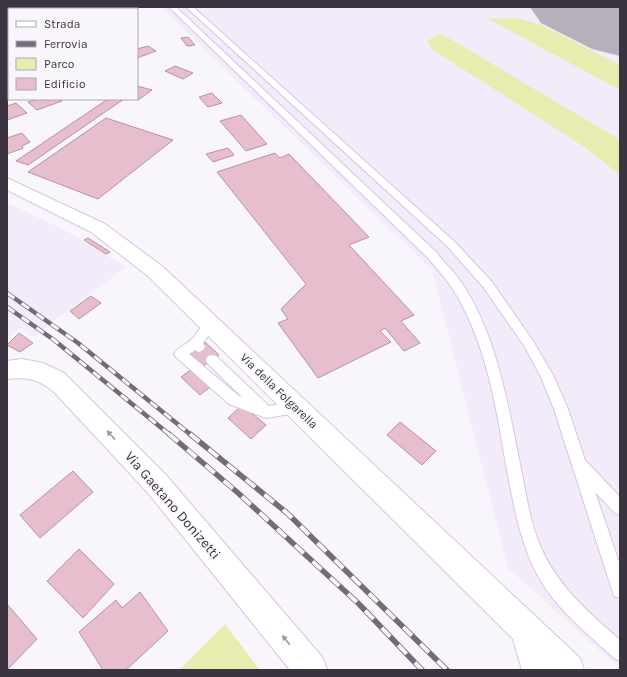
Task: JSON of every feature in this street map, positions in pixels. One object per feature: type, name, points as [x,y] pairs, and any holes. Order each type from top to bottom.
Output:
[{"type":"street","name":"Via della Folgarella","points":[[7,183],[80,218],[107,234],[162,278],[568,670]]},
{"type":"street","name":"Via Gaetano Donizetti","points":[[11,369],[33,369],[50,375],[62,385],[156,484],[311,670]]},
{"type":"street","name":"Via della Folgarella","points":[[527,632],[538,670]]},
{"type":"lane","points":[[172,7],[432,255],[453,280],[477,321],[490,358],[525,520],[536,557],[556,590],[578,614],[620,652]]},
{"type":"lane","points":[[190,7],[452,246],[475,269],[529,344],[547,375],[559,404],[620,590]]},
{"type":"lane","points":[[210,325],[197,345],[180,354],[234,400],[266,412],[296,408]]},
{"type":"lane","points":[[212,360],[266,412]]},
{"type":"lane","points":[[578,462],[620,508]]},
{"type":"shaded area","points":[[161,7],[620,7],[620,669],[508,568],[432,270]]},
{"type":"shaded area","points":[[7,203],[63,229],[126,267],[33,337],[21,328],[7,337]]},
{"type":"green space","points":[[517,18],[541,25],[620,65],[620,90],[488,19]]},
{"type":"green space","points":[[440,33],[620,140],[620,175],[583,146],[433,50],[427,41]]},
{"type":"green space","points":[[225,624],[260,670],[179,670]]},
{"type":"building","points":[[188,37],[195,45],[187,46],[181,38]]},
{"type":"building","points":[[148,46],[156,51],[138,58],[138,49]]},
{"type":"building","points":[[175,66],[193,73],[183,79],[165,71]]},
{"type":"building","points":[[8,74],[7,100],[7,75]]},
{"type":"building","points":[[138,86],[152,90],[138,100]]},
{"type":"building","points":[[212,93],[222,103],[208,107],[199,97]]},
{"type":"building","points":[[34,100],[62,101],[37,110],[28,102]]},
{"type":"building","points":[[107,100],[123,100],[28,165],[16,161]]},
{"type":"building","points":[[16,103],[27,113],[7,120],[7,106]]},
{"type":"building","points":[[241,115],[267,144],[246,151],[220,121]]},
{"type":"building","points":[[106,118],[173,140],[98,199],[28,172]]},
{"type":"building","points":[[22,133],[30,142],[22,146],[23,148],[7,154],[7,138]]},
{"type":"building","points":[[228,148],[234,155],[213,162],[206,154]]},
{"type":"building","points":[[275,153],[280,158],[289,154],[369,237],[349,245],[414,315],[401,321],[420,343],[404,351],[385,328],[380,331],[391,342],[318,378],[278,323],[288,319],[281,309],[306,284],[217,172]]},
{"type":"building","points":[[88,238],[110,252],[106,254],[84,240]]},
{"type":"building","points":[[91,296],[101,303],[79,319],[70,311]]},
{"type":"building","points":[[19,333],[33,343],[20,352],[7,345]]},
{"type":"building","points":[[205,342],[219,355],[200,368],[186,355]]},
{"type":"building","points":[[192,369],[210,387],[200,395],[181,377]]},
{"type":"building","points":[[242,405],[266,425],[251,439],[228,418]]},
{"type":"building","points":[[400,422],[436,451],[422,465],[387,435]]},
{"type":"building","points":[[73,471],[93,492],[40,538],[20,515]]},
{"type":"building","points":[[79,549],[114,584],[83,618],[47,581]]},
{"type":"building","points":[[140,592],[168,631],[126,670],[103,670],[79,632],[116,600],[122,608]]},
{"type":"building","points":[[7,604],[37,639],[7,670]]},
{"type":"taxiway","points":[[581,7],[588,17]]},
{"type":"runway","points":[[567,7],[620,32]]},
{"type":"railway","points":[[7,293],[78,343],[191,435]]},
{"type":"railway","points":[[7,307],[54,340],[170,435]]},
{"type":"railway","points":[[169,434],[237,492],[359,604],[422,670]]},
{"type":"railway","points":[[190,434],[287,513],[447,670]]}]
